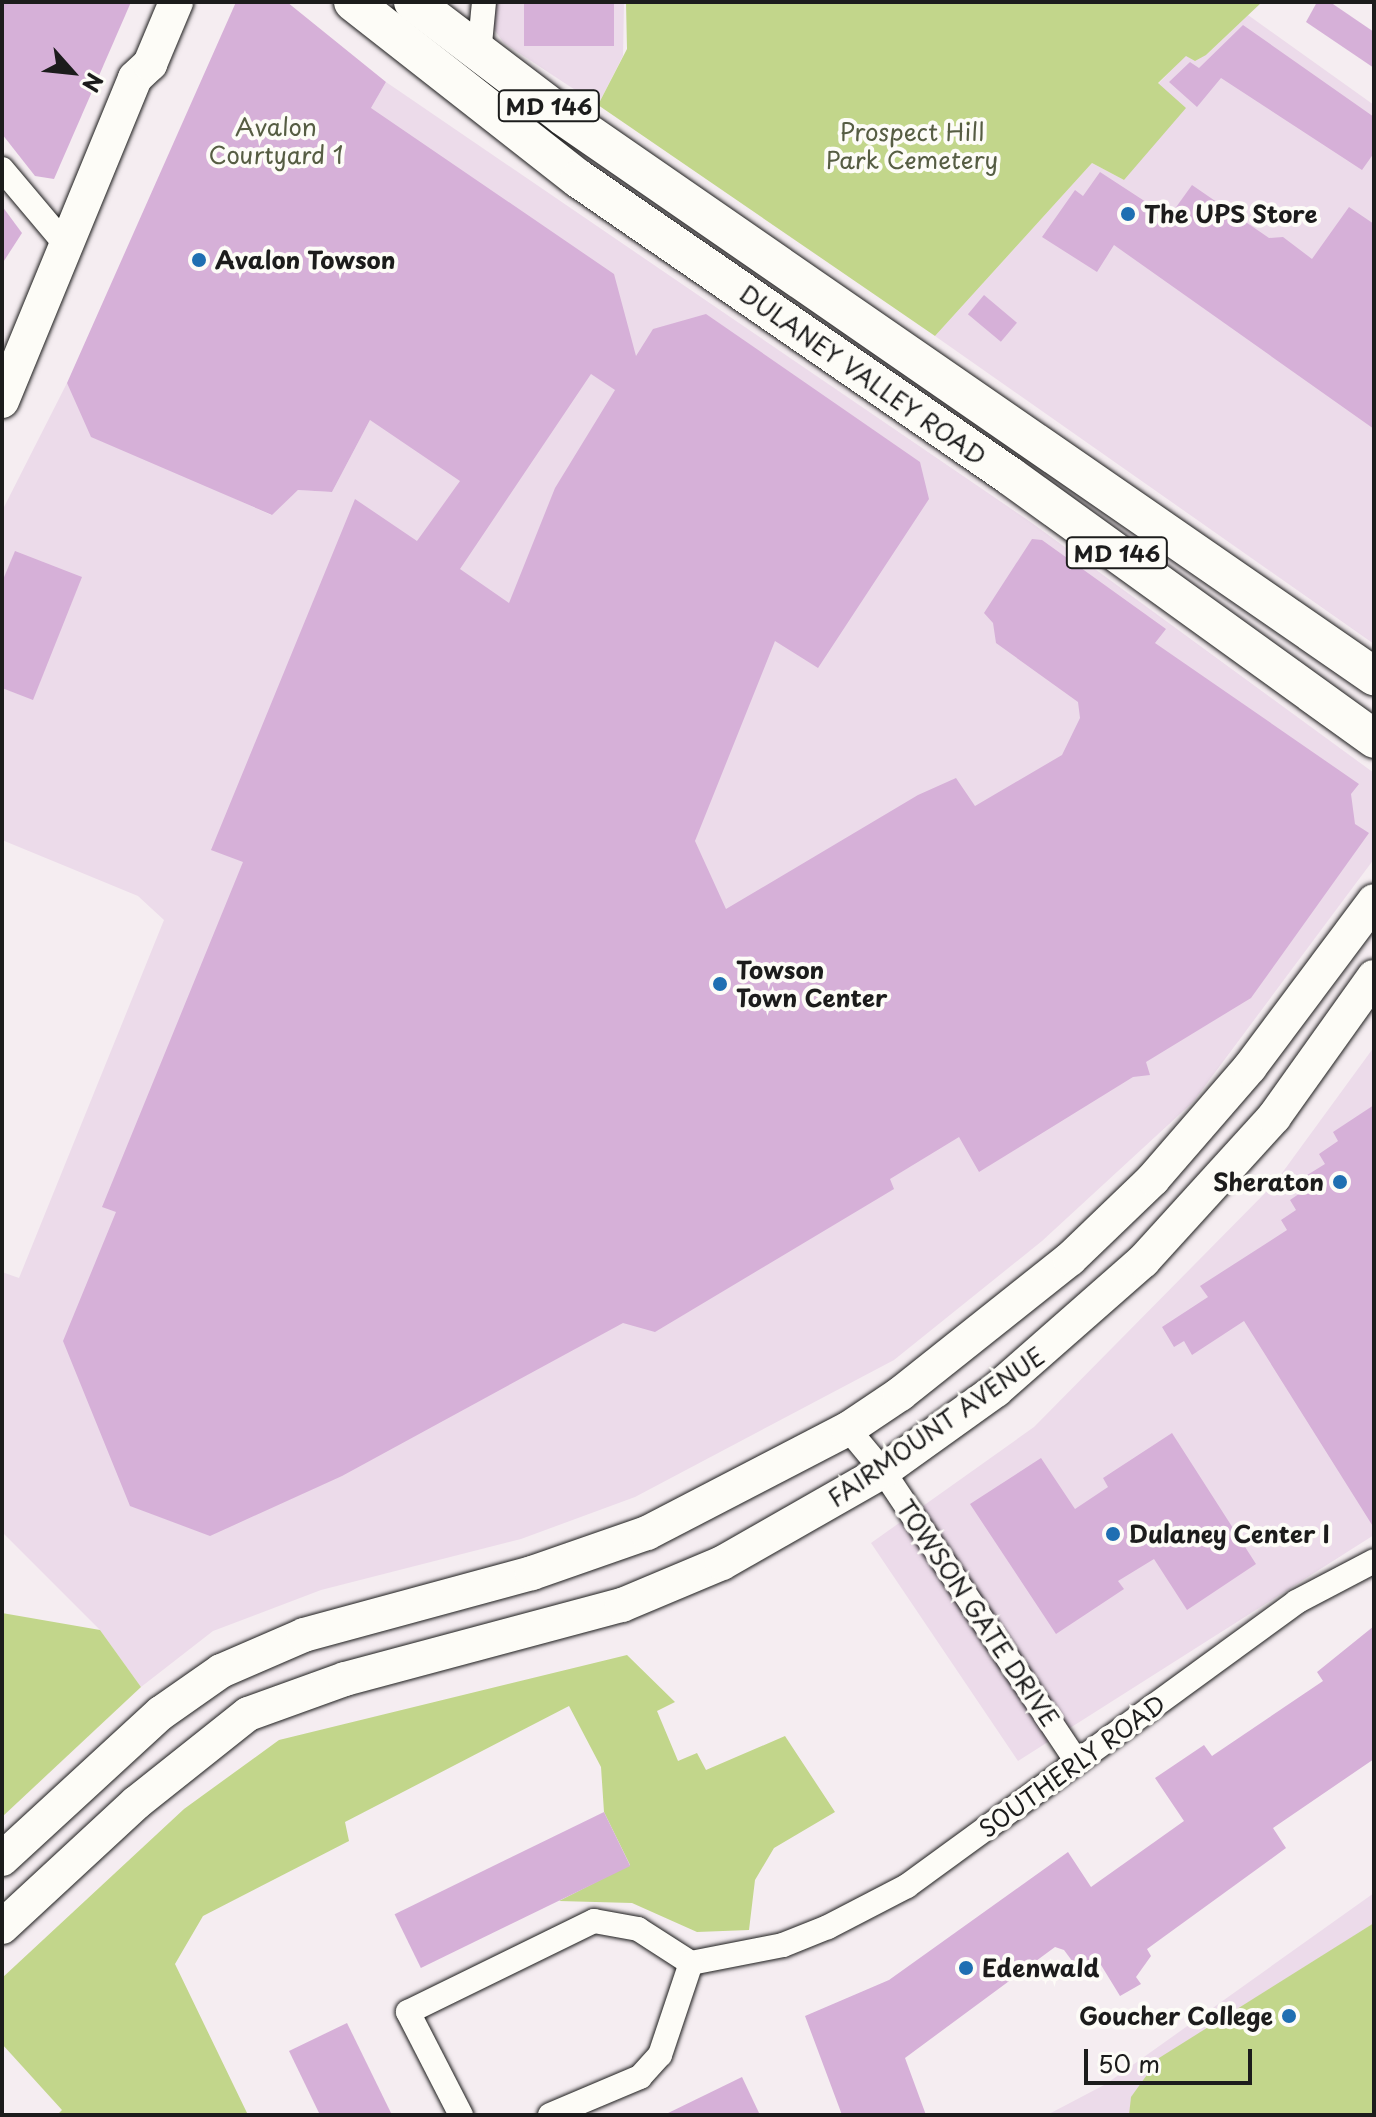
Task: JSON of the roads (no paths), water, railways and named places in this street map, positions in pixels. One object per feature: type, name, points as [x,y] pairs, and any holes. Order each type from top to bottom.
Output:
[{"type":"main road","points":[[135,78],[133,57],[156,2]]},
{"type":"main road","points":[[2,401],[135,78],[150,64],[176,2]]},
{"type":"main road","points":[[135,78],[168,70],[197,2]]},
{"type":"main road","name":"DULANEY VALLEY ROAD","points":[[413,2],[479,54],[1374,676]]},
{"type":"main road","name":"DULANEY VALLEY ROAD","points":[[353,3],[579,179],[1374,739]]},
{"type":"main road","name":"FAIRMOUNT AVENUE","points":[[2,1859],[161,1713],[262,1651],[352,1619],[594,1554],[848,1429],[986,1330],[1116,1217],[1250,1067],[1374,901]]},
{"type":"main road","name":"FAIRMOUNT AVENUE","points":[[2,1927],[136,1803],[248,1714],[345,1679],[622,1605],[722,1563],[883,1471],[1016,1374],[1153,1252],[1274,1117],[1374,977]]},
{"type":"main road","name":"FAIRMOUNT AVENUE","points":[[2,1834],[56,1809]]},
{"type":"main road","points":[[2,1899],[38,1893]]},
{"type":"street","points":[[479,54],[484,2]]},
{"type":"street","points":[[2,169],[66,245]]},
{"type":"street","name":"TOWSON GATE DRIVE","points":[[848,1429],[883,1471],[1077,1762]]},
{"type":"street","name":"SOUTHERLY ROAD","points":[[691,1963],[758,1950],[828,1927],[907,1886],[1296,1602],[1374,1561]]},
{"type":"street","points":[[461,2115],[408,2012],[594,1921],[638,1929],[691,1963],[660,2055],[640,2077],[550,2115]]},
{"type":"place","name":"The UPS Store","points":[[1128,214]]},
{"type":"place","name":"Avalon Towson","points":[[199,260]]},
{"type":"place","name":"Towson Town Center","points":[[720,984]]},
{"type":"place","name":"Sheraton","points":[[1340,1182]]},
{"type":"place","name":"Dulaney Center I","points":[[1113,1534]]},
{"type":"place","name":"Edenwald","points":[[966,1968]]},
{"type":"place","name":"Goucher College","points":[[1289,2016]]},
{"type":"park label","name":"Avalon Courtyard 1","points":[[276,141]]},
{"type":"park label","name":"Prospect Hill Park Cemetery","points":[[912,146]]}]
